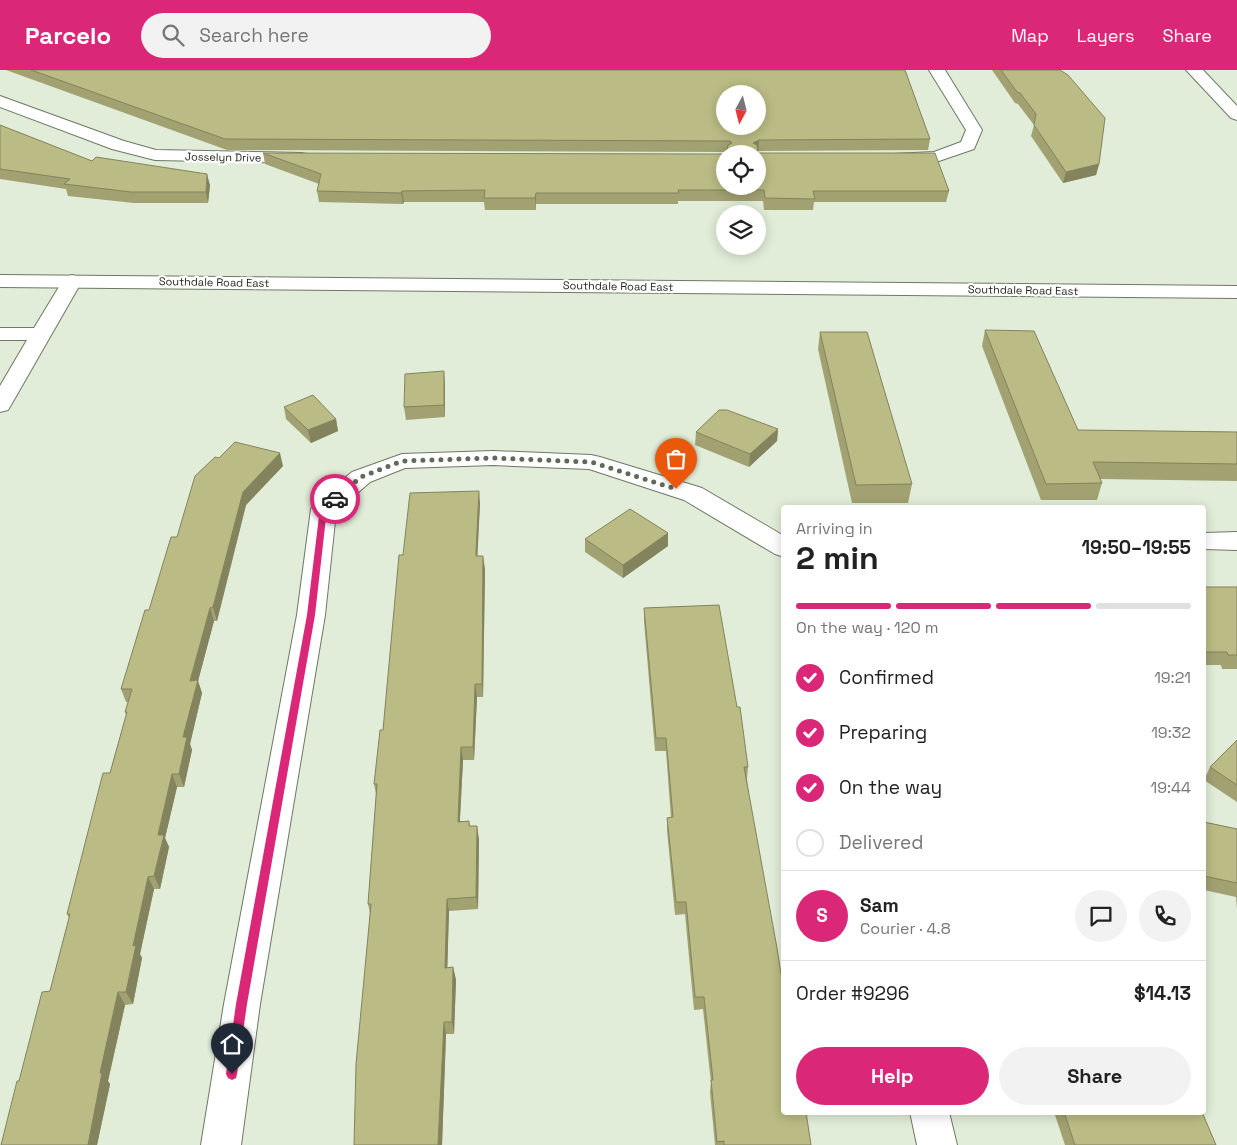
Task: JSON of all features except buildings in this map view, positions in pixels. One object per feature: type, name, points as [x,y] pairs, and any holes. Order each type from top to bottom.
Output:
[{"type":"street","points":[[883,158],[936,157],[968,145],[974,130],[936,70]]},
{"type":"street","points":[[1194,70],[1237,114]]},
{"type":"street","name":"Josselyn Drive","points":[[0,101],[118,145],[155,155],[204,158],[322,158]]},
{"type":"street","name":"Southdale Road East","points":[[0,280],[1237,292]]},
{"type":"street","points":[[0,404],[72,281]]},
{"type":"street","points":[[0,334],[41,334]]},
{"type":"street","points":[[0,367],[22,367]]},
{"type":"street","points":[[221,1145],[242,1004],[311,615],[324,508],[361,477],[402,461],[493,458],[591,462],[693,494],[781,546]]},
{"type":"street","points":[[1206,541],[1237,541]]},
{"type":"street","points":[[930,1115],[937,1145]]},
{"type":"way so far","points":[[335,499],[361,477],[402,461],[493,458],[591,462],[676,489]]},
{"type":"route","points":[[232,1074],[242,1004],[311,615],[324,508],[335,499]]}]
